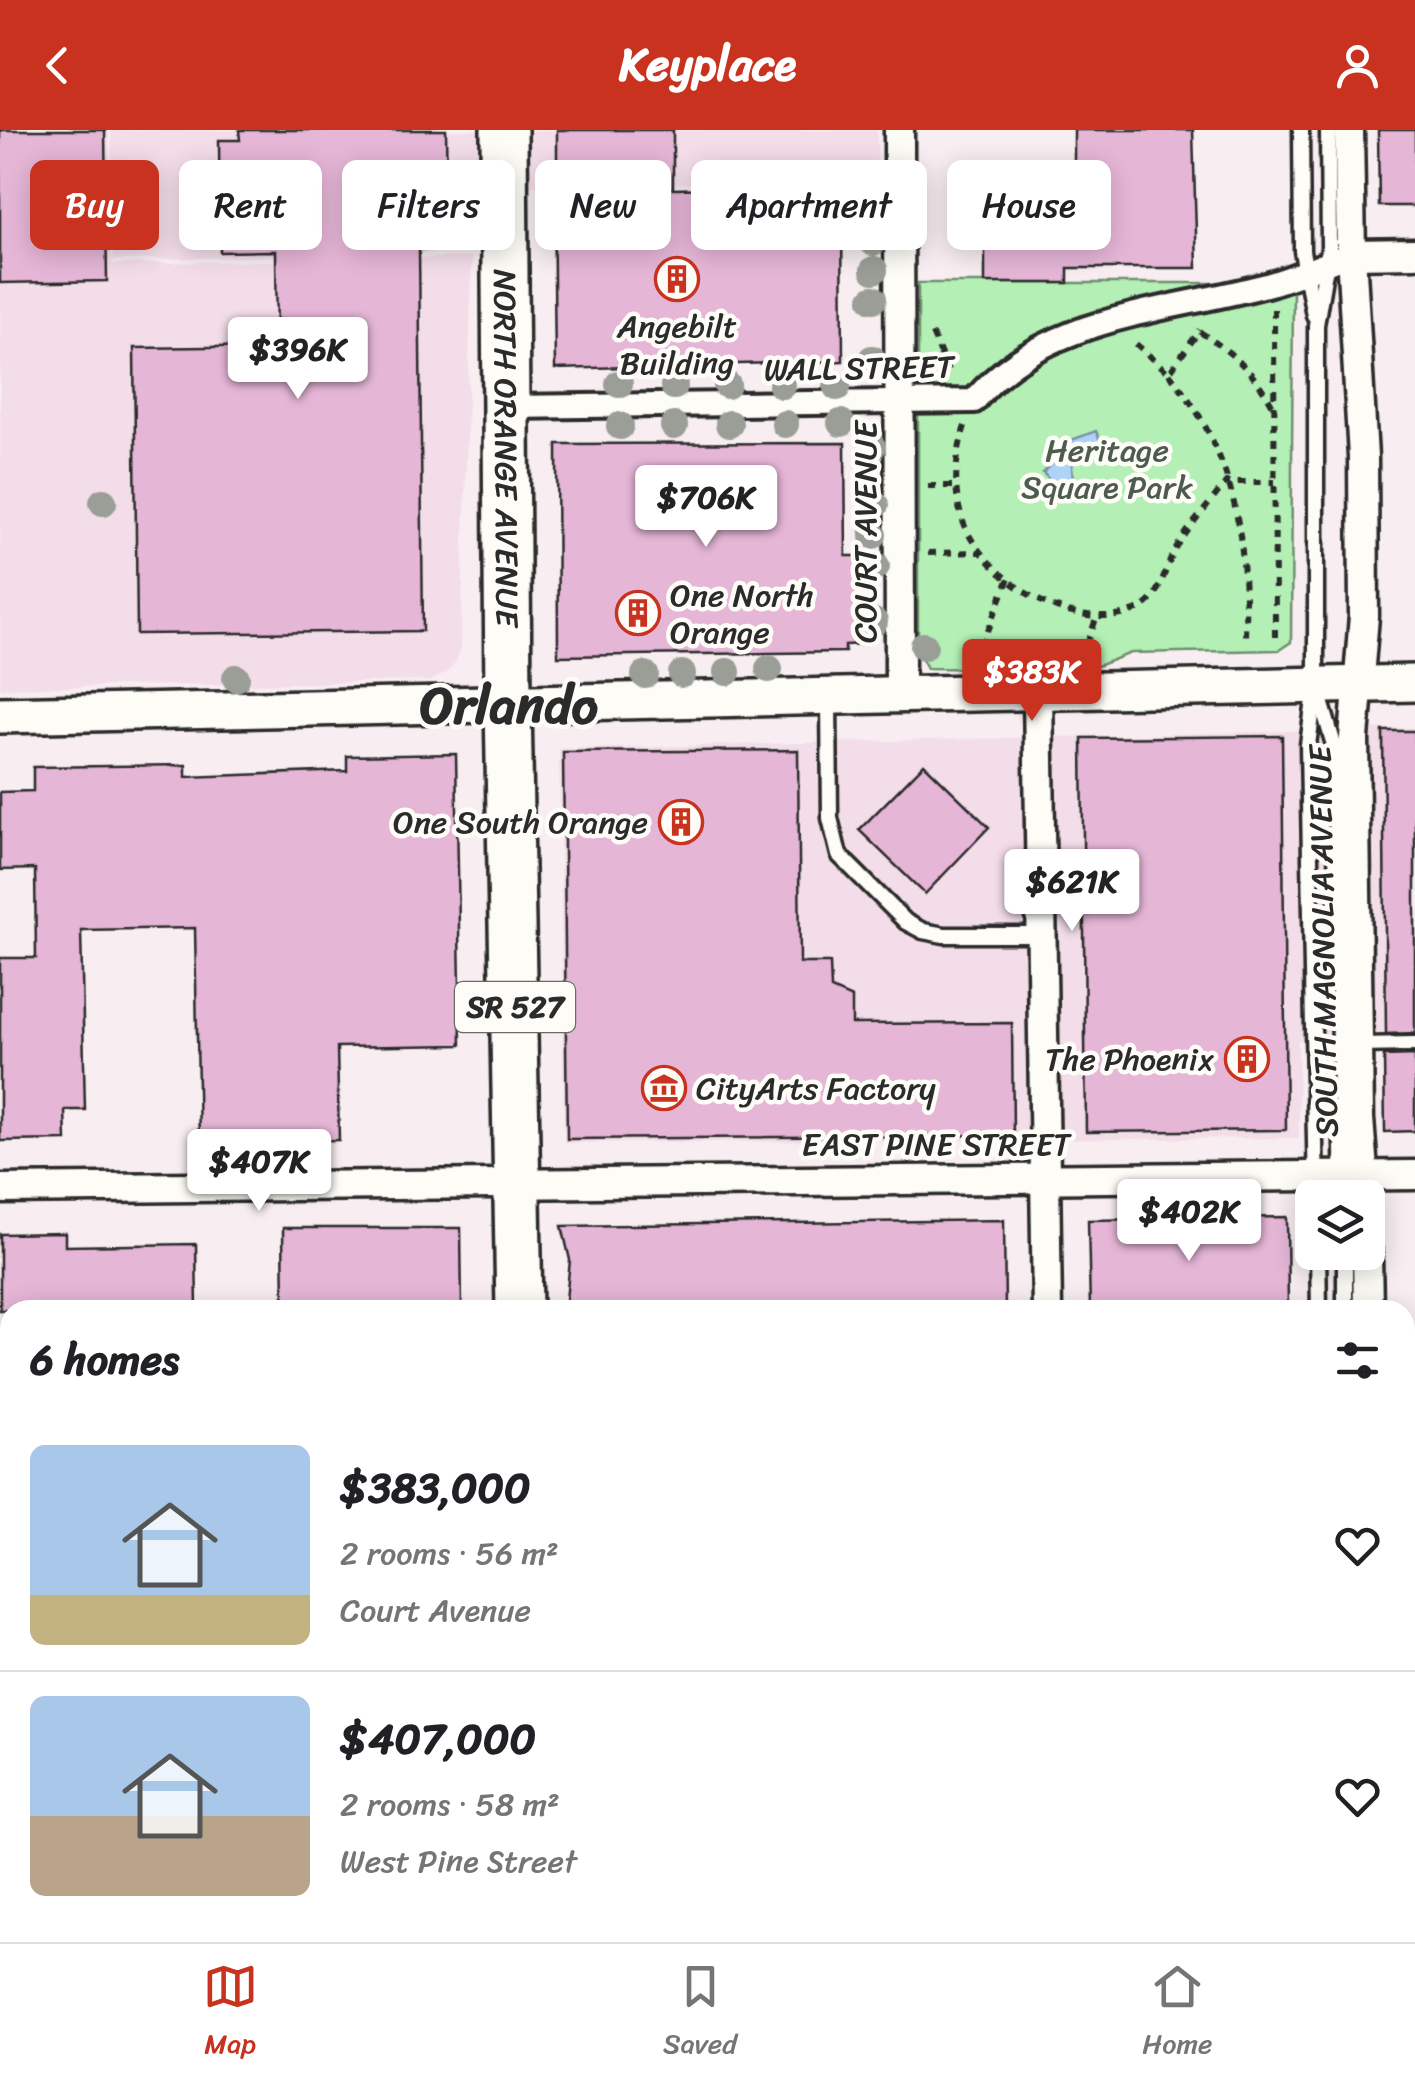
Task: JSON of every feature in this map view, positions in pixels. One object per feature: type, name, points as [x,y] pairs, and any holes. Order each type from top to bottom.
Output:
[{"type":"main road","name":"NORTH ORANGE AVENUE","points":[[504,130],[508,703]]},
{"type":"main road","name":"SR 527","points":[[508,703],[519,1300]]},
{"type":"street","name":"COURT AVENUE","points":[[898,130],[900,694]]},
{"type":"street","name":"SOUTH MAGNOLIA AVENUE","points":[[1342,1180],[1358,1045],[1354,738],[1364,616],[1363,457],[1328,263],[1349,130]]},
{"type":"street","name":"WALL STREET","points":[[508,407],[974,401],[996,374],[1020,355],[1112,322],[1274,282],[1328,263],[1415,253]]},
{"type":"street","points":[[0,715],[1415,683]]},
{"type":"street","points":[[1038,692],[1048,1300]]},
{"type":"street","name":"EAST PINE STREET","points":[[1384,1180],[1415,1175]]},
{"type":"street","name":"EAST PINE STREET","points":[[0,1189],[1047,1178],[1295,1186]]},
{"type":"street","points":[[1367,1270],[1368,1300]]},
{"type":"lane","points":[[1301,130],[1302,251],[1328,263]]},
{"type":"lane","points":[[1328,130],[1328,263],[1316,325],[1316,685],[1308,745],[1340,1180]]},
{"type":"lane","points":[[1316,325],[1328,263]]},
{"type":"lane","points":[[1316,685],[1334,745],[1341,1180]]},
{"type":"lane","points":[[829,696],[830,818],[838,854],[906,922],[922,931],[944,936],[1043,936]]},
{"type":"lane","points":[[1358,1045],[1415,1044]]},
{"type":"lane","points":[[1318,1270],[1319,1300]]},
{"type":"lane","points":[[1345,1270],[1345,1300]]},
{"type":"path","points":[[1274,282],[1275,642]]},
{"type":"path","points":[[1169,373],[1229,294]]},
{"type":"path","points":[[1112,322],[1169,373],[1199,409],[1244,534],[1246,643]]},
{"type":"path","points":[[1200,332],[1232,352],[1258,379],[1275,409]]},
{"type":"path","points":[[974,401],[963,432],[956,486],[964,523],[980,552],[1008,578],[1057,608],[1097,616],[1126,615],[1146,606],[1171,558],[1226,482]]},
{"type":"path","points":[[1226,482],[1275,482]]},
{"type":"path","points":[[927,486],[956,486]]},
{"type":"path","points":[[927,552],[980,552]]},
{"type":"path","points":[[976,661],[1008,578]]},
{"type":"path","points":[[1078,670],[1097,616]]},
{"type":"shaded area","points":[[0,130],[109,130],[110,160],[30,160],[30,250],[112,250],[112,264],[472,257],[461,647],[456,662],[446,673],[431,681],[0,688]]},
{"type":"shaded area","points":[[111,130],[877,130],[877,160],[691,160],[691,183],[671,184],[671,160],[535,160],[535,186],[515,186],[515,160],[342,160],[342,250],[464,252],[113,260],[113,250],[159,250],[159,160],[111,160]]},
{"type":"shaded area","points":[[1415,728],[1415,1038],[1298,1040],[1299,1138],[564,1143],[559,749]]},
{"type":"green space","name":"Heritage Square Park","points":[[918,283],[1293,283],[1291,642],[1279,650],[1131,653],[1087,670],[927,668],[918,652]]},
{"type":"water","points":[[1096,431],[1102,445],[1088,459],[1079,459],[1072,465],[1073,483],[1063,494],[1043,473],[1056,460],[1051,455],[1063,443]]},
{"type":"building","points":[[0,130],[105,130],[105,160],[30,160],[30,250],[107,250],[107,281],[0,283]]},
{"type":"building","points":[[239,130],[446,130],[447,160],[342,160],[342,250],[419,250],[423,631],[137,634],[134,348],[277,346],[276,251],[220,250],[322,250],[322,160],[219,160],[219,140],[240,140]]},
{"type":"building","points":[[557,130],[673,130],[673,189],[691,189],[691,250],[842,250],[843,361],[555,369],[554,250],[671,250],[671,160],[557,160]]},
{"type":"building","points":[[1074,130],[1193,130],[1197,268],[1068,268],[1068,283],[985,283],[985,250],[1111,250],[1111,160],[1074,160]]},
{"type":"building","points":[[1378,130],[1415,130],[1415,206],[1379,206]]},
{"type":"building","points":[[845,443],[846,556],[865,556],[866,644],[845,645],[845,652],[558,656],[557,444]]},
{"type":"building","points":[[1383,731],[1415,731],[1415,1033],[1386,1034]]},
{"type":"building","points":[[1282,736],[1286,1130],[1086,1132],[1082,738]]},
{"type":"building","points":[[798,750],[800,963],[830,963],[831,989],[852,998],[852,1024],[1012,1023],[1013,1135],[567,1139],[563,752]]},
{"type":"building","points":[[456,754],[461,1045],[337,1047],[339,1140],[199,1143],[195,928],[81,930],[85,1110],[65,1110],[66,1140],[0,1141],[0,958],[36,958],[35,869],[0,870],[0,792],[33,791],[33,767],[186,765],[186,777],[347,771],[347,756]]},
{"type":"building","points":[[924,764],[989,827],[925,894],[859,830]]},
{"type":"building","points":[[1415,1055],[1415,1131],[1385,1132],[1384,1056]]},
{"type":"building","points":[[1287,1217],[1288,1300],[1090,1300],[1088,1220]]},
{"type":"building","points":[[1004,1220],[1005,1300],[566,1300],[570,1260],[562,1226]]},
{"type":"building","points":[[283,1228],[461,1228],[462,1300],[284,1300]]},
{"type":"building","points":[[65,1233],[65,1246],[196,1244],[197,1300],[0,1300],[0,1234]]},
{"type":"place","name":"Angebilt Building","points":[[677,279]]},
{"type":"place","name":"One North Orange","points":[[638,613]]},
{"type":"place","name":"One South Orange","points":[[681,822]]},
{"type":"place","name":"The Phoenix","points":[[1247,1059]]},
{"type":"place","name":"CityArts Factory","points":[[664,1088]]},
{"type":"district","name":"Orlando","points":[[509,705]]}]
